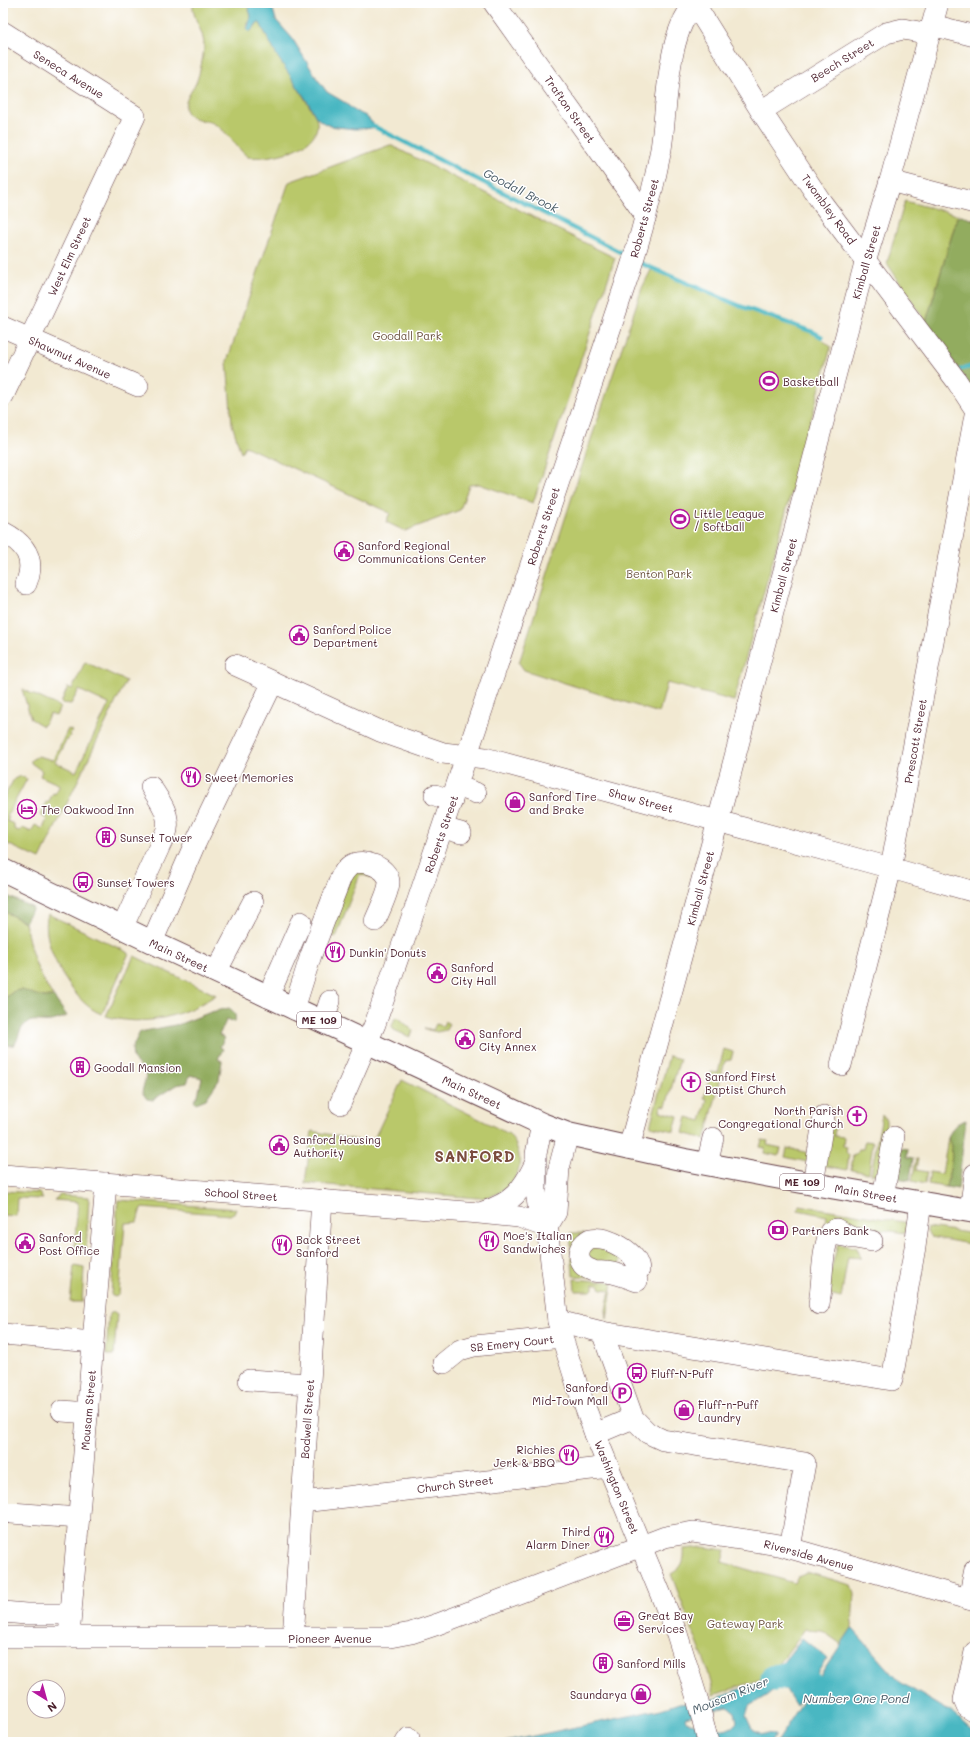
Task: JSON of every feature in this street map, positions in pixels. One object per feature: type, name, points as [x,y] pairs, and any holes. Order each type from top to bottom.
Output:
[{"type":"highway","name":"Main Street","points":[[3,870],[268,997],[542,1124],[568,1134],[707,1164],[972,1211]]},
{"type":"street","name":"Trafton Street","points":[[494,3],[646,216]]},
{"type":"street","name":"Roberts Street","points":[[340,1104],[367,1043],[391,927],[437,874],[452,831],[455,794],[467,755],[586,427],[625,311],[621,277],[637,247],[646,216],[661,147],[674,45],[682,23],[695,3]]},
{"type":"street","name":"Twombley Road","points":[[695,3],[761,111],[822,203],[866,259],[956,380],[975,409]]},
{"type":"street","name":"Kimball Street","points":[[629,1148],[647,1049],[718,821],[866,259],[890,181],[938,3]]},
{"type":"street","name":"Beech Street","points":[[761,111],[886,33],[903,29],[931,29],[975,36]]},
{"type":"street","name":"Seneca Avenue","points":[[3,32],[135,116]]},
{"type":"street","name":"West Elm Street","points":[[3,396],[135,116]]},
{"type":"street","points":[[890,181],[975,203]]},
{"type":"street","name":"Shawmut Avenue","points":[[3,327],[138,386]]},
{"type":"street","name":"Prescott Street","points":[[841,1065],[891,868],[975,415]]},
{"type":"street","points":[[3,532],[17,541],[27,551],[30,574],[26,584]]},
{"type":"street","name":"Shaw Street","points":[[235,665],[311,700],[358,729],[380,731],[443,753],[485,758],[975,892]]},
{"type":"street","points":[[152,942],[199,851],[273,682]]},
{"type":"street","points":[[122,928],[167,830],[169,822],[166,811],[151,787]]},
{"type":"street","points":[[294,1009],[311,955],[341,877],[344,871],[353,864],[362,863],[375,866],[387,876],[391,927]]},
{"type":"street","points":[[216,972],[253,902]]},
{"type":"street","points":[[268,997],[301,922]]},
{"type":"street","points":[[323,1022],[330,1001]]},
{"type":"street","points":[[813,1184],[824,1116]]},
{"type":"street","name":"Washington Street","points":[[542,1124],[538,1140],[536,1191],[539,1212],[547,1227],[560,1329],[577,1385],[595,1434],[677,1634],[697,1698],[708,1742]]},
{"type":"street","points":[[547,1227],[556,1212],[559,1168],[568,1134]]},
{"type":"street","points":[[707,1164],[713,1138]]},
{"type":"street","points":[[884,1196],[894,1138]]},
{"type":"street","name":"School Street","points":[[479,1213],[496,1207],[516,1195],[527,1180],[536,1163]]},
{"type":"street","points":[[972,1211],[975,1174]]},
{"type":"street","name":"School Street","points":[[3,1175],[106,1184],[245,1202],[322,1200],[479,1213],[519,1217],[547,1227]]},
{"type":"street","name":"Mousam Street","points":[[69,1637],[94,1342],[96,1309],[92,1261],[106,1184]]},
{"type":"street","name":"Bodwell Street","points":[[293,1638],[322,1200]]},
{"type":"street","name":"SB Emery Court","points":[[444,1364],[460,1350],[560,1329],[602,1332],[892,1380],[915,1247],[920,1202]]},
{"type":"street","points":[[819,1304],[823,1266],[830,1232],[836,1229],[852,1238],[872,1241]]},
{"type":"street","points":[[602,1332],[633,1418],[648,1433],[663,1440],[805,1463],[790,1548]]},
{"type":"street","points":[[3,1334],[94,1342]]},
{"type":"street","points":[[249,1380],[310,1384]]},
{"type":"street","points":[[62,1411],[88,1413]]},
{"type":"street","points":[[595,1434],[633,1418]]},
{"type":"street","name":"Church Street","points":[[302,1502],[545,1466],[609,1467]]},
{"type":"street","points":[[11,1513],[79,1518]]},
{"type":"street","name":"Riverside Avenue","points":[[641,1547],[666,1537],[693,1532],[726,1536],[790,1548],[972,1600]]},
{"type":"street","name":"Pioneer Avenue","points":[[3,1637],[383,1638],[411,1633],[641,1547]]},
{"type":"street","points":[[972,1600],[975,1569]]},
{"type":"street","points":[[3,1612],[26,1614],[70,1614]]},
{"type":"street","points":[[975,1652],[964,1700],[967,1707],[975,1712]]},
{"type":"green space","points":[[193,3],[247,3],[251,16],[246,28],[253,29],[258,22],[260,23],[268,39],[316,117],[317,128],[313,137],[305,144],[282,154],[248,157],[218,126],[213,123],[189,116],[185,108],[186,102],[196,83],[204,47],[204,41],[194,14]]},
{"type":"green space","name":"Goodall Park","points":[[390,145],[615,258],[533,503],[479,484],[469,485],[460,510],[405,531],[386,522],[390,513],[245,446],[241,453],[232,424],[227,361],[289,182]]},
{"type":"green space","points":[[905,201],[958,215],[926,322],[887,263]]},
{"type":"green space","points":[[958,215],[975,220],[975,393],[926,322]]},
{"type":"green space","name":"Benton Park","points":[[652,268],[751,310],[813,332],[831,347],[734,701],[667,683],[659,713],[524,670],[519,663],[580,472],[642,288]]},
{"type":"green space","points":[[85,662],[126,681],[40,859],[3,842],[3,829],[5,826],[3,825],[3,799],[14,779],[20,776],[27,779],[7,816],[9,817],[7,821],[14,824],[14,829],[19,831],[23,828],[31,832],[35,825],[43,829],[47,819],[40,815],[46,802],[48,803],[53,793],[55,794],[60,785],[40,776],[42,771],[31,763],[31,760],[38,756],[53,760],[68,729],[72,731],[55,762],[76,772],[109,704],[79,690],[71,704],[61,703],[68,687],[72,689]]},
{"type":"green space","points":[[22,689],[60,707],[56,716],[50,714],[43,726],[31,719]]},
{"type":"green space","points":[[354,868],[373,876],[373,878],[360,874],[336,937],[324,933]]},
{"type":"green space","points":[[3,894],[33,908],[25,922],[3,911]]},
{"type":"green space","points":[[3,911],[25,922],[34,960],[53,996],[45,997],[27,992],[16,991],[3,1000]]},
{"type":"green space","points":[[48,914],[129,953],[102,1014],[91,1009],[80,999],[61,972],[53,956],[48,940],[46,926]]},
{"type":"green space","points":[[134,956],[216,995],[191,1009],[163,1018],[134,1021],[106,1016]]},
{"type":"green space","points":[[21,990],[44,997],[53,996],[67,1016],[51,1021],[29,1022],[25,1024],[21,1030],[14,1045],[7,1045],[3,1047],[3,1000],[14,991]]},
{"type":"green space","points":[[229,1008],[235,1014],[235,1022],[227,1019],[219,1035],[224,1038],[220,1047],[223,1049],[218,1059],[222,1061],[219,1080],[206,1099],[196,1103],[194,1100],[198,1095],[202,1078],[190,1075],[187,1083],[176,1085],[153,1100],[147,1099],[142,1092],[146,1077],[144,1071],[133,1059],[132,1048],[140,1032],[180,1024],[211,1012]]},
{"type":"green space","points":[[395,1018],[399,1018],[413,1031],[410,1037],[394,1030],[392,1026]]},
{"type":"green space","points":[[445,1021],[449,1024],[446,1030],[437,1032],[424,1029],[433,1030],[436,1024],[443,1026]]},
{"type":"green space","points":[[724,1049],[733,1052],[731,1060],[725,1061],[705,1139],[683,1133],[687,1117],[701,1121],[707,1099],[704,1098],[711,1072],[718,1073]]},
{"type":"green space","points":[[669,1056],[680,1059],[666,1106],[662,1105],[660,1111],[678,1116],[674,1131],[650,1126]]},
{"type":"green space","points":[[402,1080],[509,1134],[516,1145],[519,1157],[519,1167],[516,1177],[509,1185],[501,1192],[490,1196],[477,1198],[305,1183],[312,1131],[372,1143]]},
{"type":"green space","points":[[882,1115],[886,1120],[886,1127],[880,1175],[871,1174]]},
{"type":"green space","points":[[966,1120],[958,1189],[946,1187],[952,1156],[948,1138],[954,1126]]},
{"type":"green space","points":[[829,1121],[836,1122],[834,1136],[844,1137],[843,1146],[847,1147],[846,1152],[849,1155],[847,1170],[821,1165]]},
{"type":"green space","points":[[948,1138],[952,1156],[946,1187],[928,1184],[930,1172],[942,1174]]},
{"type":"green space","points":[[762,1140],[768,1141],[767,1145],[781,1148],[779,1156],[764,1153],[765,1148],[760,1147]]},
{"type":"green space","points":[[865,1141],[873,1142],[869,1173],[851,1170],[853,1155],[857,1153],[858,1149],[863,1149]]},
{"type":"green space","points":[[787,1148],[813,1154],[811,1163],[785,1157]]},
{"type":"green space","points":[[900,1148],[908,1149],[907,1157],[913,1158],[910,1180],[895,1178]]},
{"type":"green space","points":[[916,1159],[918,1159],[916,1170],[927,1172],[925,1184],[912,1181]]},
{"type":"green space","points":[[3,1191],[39,1193],[43,1199],[17,1198],[16,1216],[3,1215]]},
{"type":"green space","points":[[60,1195],[89,1197],[86,1251],[74,1250],[78,1202],[54,1200]]},
{"type":"green space","points":[[118,1200],[236,1209],[235,1212],[230,1215],[141,1208],[137,1222],[125,1223],[119,1294],[116,1297],[112,1296],[111,1294]]},
{"type":"green space","points":[[799,1205],[904,1222],[907,1224],[906,1233],[866,1228],[865,1232],[826,1224],[827,1216],[798,1210]]},
{"type":"green space","points":[[928,1227],[975,1234],[975,1245],[931,1237],[927,1232]]},
{"type":"green space","points":[[570,1233],[585,1233],[581,1236],[594,1277],[573,1276]]},
{"type":"green space","points":[[596,1244],[620,1258],[618,1267],[595,1267],[585,1252]]},
{"type":"green space","points":[[838,1244],[857,1248],[861,1258],[848,1257],[841,1298],[829,1295],[826,1288]]},
{"type":"green space","points":[[74,1266],[84,1268],[82,1302],[70,1302]]},
{"type":"green space","points":[[574,1279],[613,1282],[607,1319],[606,1310],[610,1290],[601,1289],[599,1284],[593,1284],[593,1289],[591,1291],[575,1291]]},
{"type":"green space","points":[[114,1312],[117,1314],[114,1355],[106,1355],[109,1314]]},
{"type":"green space","name":"Gateway Park","points":[[703,1547],[725,1550],[722,1562],[794,1583],[798,1576],[807,1572],[851,1585],[854,1593],[852,1628],[841,1644],[821,1630],[805,1629],[770,1676],[714,1695],[707,1668],[671,1574],[682,1564],[684,1549]]},
{"type":"water","points":[[247,3],[271,3],[276,20],[292,38],[327,92],[344,102],[355,111],[366,116],[377,128],[354,129],[330,126],[316,117],[277,56],[260,23],[257,23],[249,32],[247,30],[251,16]]},
{"type":"water","name":"Number One Pond","points":[[852,1628],[900,1682],[954,1714],[975,1732],[975,1742],[776,1742]]},
{"type":"water","points":[[802,1638],[827,1658],[796,1706],[785,1688],[777,1687],[766,1696],[749,1706],[746,1716],[752,1729],[762,1734],[775,1735],[771,1742],[717,1742],[689,1737],[660,1742],[505,1742],[661,1709],[679,1703],[715,1699],[772,1677]],"holes":[[[728,1707],[735,1712],[737,1722],[732,1727],[725,1730],[686,1721],[685,1717]]]},
{"type":"waterway","name":"Goodall Brook","points":[[371,125],[628,256]]},
{"type":"waterway","name":"Goodall Brook","points":[[638,262],[740,306],[813,332],[822,337]]},
{"type":"waterway","name":"Goodall Brook","points":[[961,369],[975,366]]},
{"type":"waterway","name":"Mousam River","points":[[774,1678],[789,1675],[812,1686],[869,1742]]},
{"type":"place","name":"Basketball","points":[[769,381]]},
{"type":"place","name":"Little League / Softball","points":[[680,519]]},
{"type":"place","name":"Sanford Regional Communications Center","points":[[344,551]]},
{"type":"place","name":"Sanford Police Department","points":[[299,635]]},
{"type":"place","name":"Sweet Memories","points":[[191,777]]},
{"type":"place","name":"Sanford Tire and Brake","points":[[515,802]]},
{"type":"place","name":"The Oakwood Inn","points":[[27,809]]},
{"type":"place","name":"Sunset Tower","points":[[106,837]]},
{"type":"place","name":"Sunset Towers","points":[[83,882]]},
{"type":"place","name":"Dunkin' Donuts","points":[[335,952]]},
{"type":"place","name":"Sanford City Hall","points":[[437,973]]},
{"type":"place","name":"Sanford City Annex","points":[[465,1039]]},
{"type":"place","name":"Goodall Mansion","points":[[80,1067]]},
{"type":"place","name":"Sanford First Baptist Church","points":[[691,1082]]},
{"type":"place","name":"North Parish Congregational Church","points":[[857,1116]]},
{"type":"place","name":"Sanford Housing Authority","points":[[279,1145]]},
{"type":"place","name":"Partners Bank","points":[[778,1230]]},
{"type":"place","name":"Moe's Italian Sandwiches","points":[[489,1241]]},
{"type":"place","name":"Sanford Post Office","points":[[25,1243]]},
{"type":"place","name":"Back Street Sanford","points":[[282,1245]]},
{"type":"place","name":"Fluff-N-Puff","points":[[637,1373]]},
{"type":"place","name":"Sanford Mid-Town Mall","points":[[622,1393]]},
{"type":"place","name":"Fluff-n-Puff Laundry","points":[[684,1410]]},
{"type":"place","name":"Richies Jerk & BBQ","points":[[569,1455]]},
{"type":"place","name":"Third Alarm Diner","points":[[604,1537]]},
{"type":"place","name":"Great Bay Services","points":[[624,1621]]},
{"type":"place","name":"Sanford Mills","points":[[603,1663]]},
{"type":"place","name":"Saundarya","points":[[641,1694]]},
{"type":"district","name":"SANFORD","points":[[475,1156]]}]
